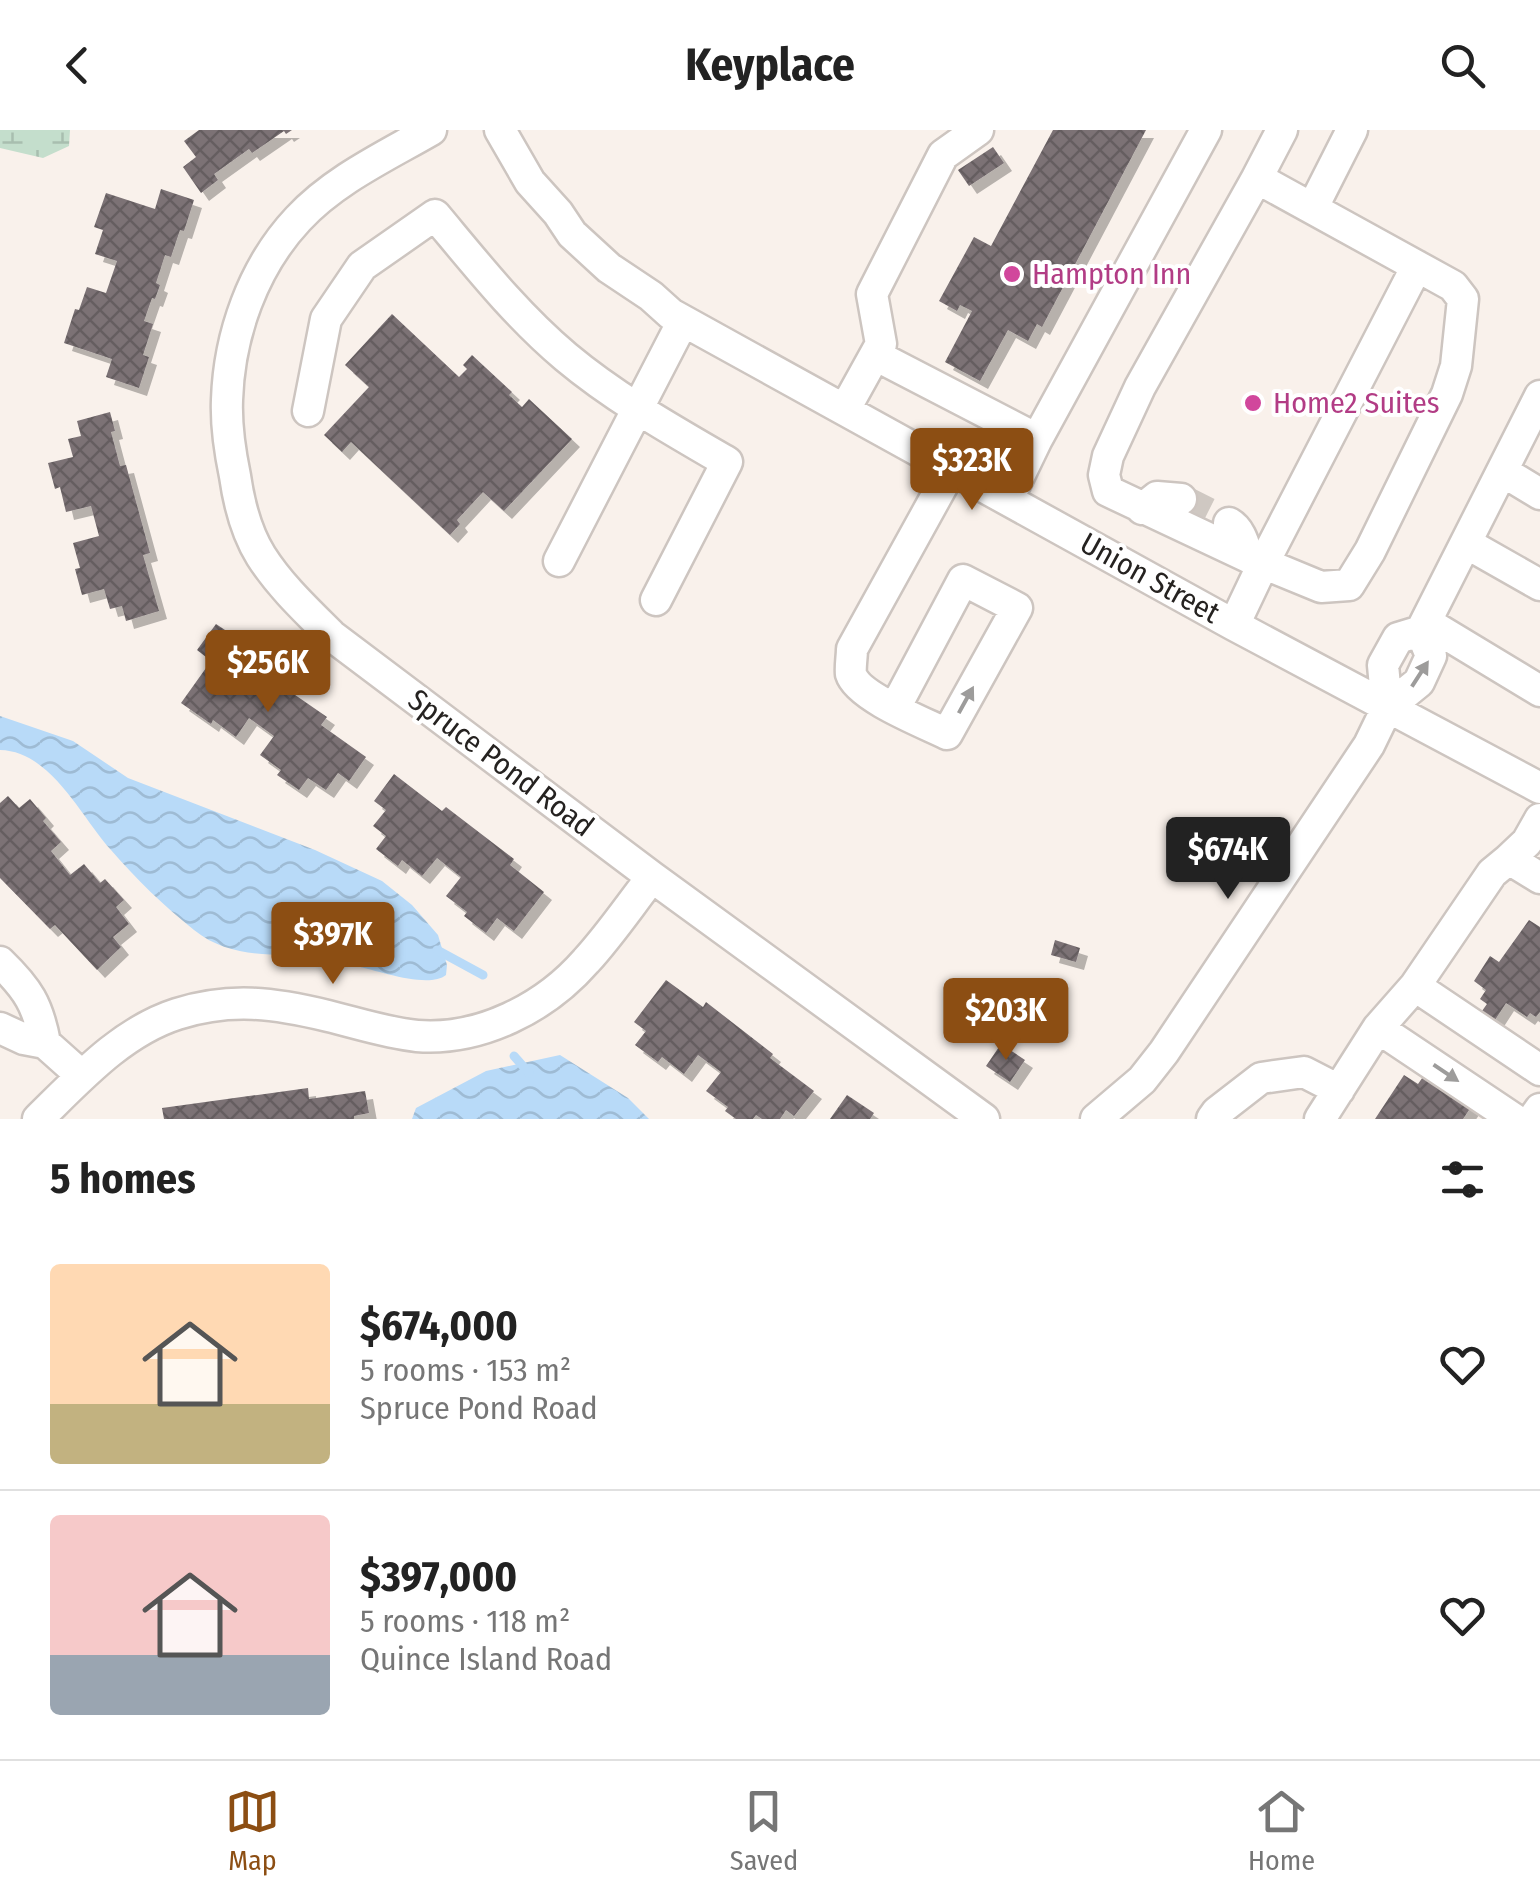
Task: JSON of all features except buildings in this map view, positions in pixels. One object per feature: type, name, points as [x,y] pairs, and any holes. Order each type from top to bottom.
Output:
[{"type":"street","name":"Spruce Pond Road","points":[[431,130],[324,196],[300,216],[260,269],[242,314],[230,360],[226,403],[239,502],[260,554],[299,604],[332,636],[984,1119]]},
{"type":"street","name":"Union Street","points":[[500,130],[530,182],[572,234],[608,268],[672,314],[1234,625],[1540,788]]},
{"type":"street","points":[[845,409],[881,344],[872,294],[942,154],[978,130]]},
{"type":"street","points":[[1008,499],[1206,130]]},
{"type":"street","points":[[1257,178],[1453,286],[1463,299],[1456,366],[1447,394],[1370,551],[1349,585],[1320,587],[1256,561],[1108,491],[1104,475],[1108,456],[1140,388],[1282,130]]},
{"type":"street","points":[[1313,207],[1352,130]]},
{"type":"street","points":[[308,411],[326,319],[362,266],[435,215],[500,292],[566,356],[637,409],[727,462],[656,600]]},
{"type":"street","points":[[1234,625],[1256,561],[1417,266]]},
{"type":"street","points":[[559,562],[683,320]]},
{"type":"street","points":[[875,355],[1037,440]]},
{"type":"street","points":[[1096,1119],[1142,1080],[1164,1052],[1369,745],[1387,708],[1382,665],[1398,638],[1424,627],[1540,398]]},
{"type":"street","points":[[895,708],[964,580],[1017,608],[947,734],[895,708],[864,692],[852,674],[852,650],[952,468]]},
{"type":"street","points":[[1502,471],[1540,494]]},
{"type":"street","points":[[1142,508],[1156,497],[1181,499]]},
{"type":"street","points":[[1229,522],[1256,561]]},
{"type":"street","points":[[1466,543],[1540,585]]},
{"type":"street","points":[[1424,627],[1540,692]]},
{"type":"street","points":[[1320,1119],[1378,1028],[1416,986],[1492,873],[1527,842],[1540,819]]},
{"type":"street","points":[[1509,859],[1540,878]]},
{"type":"street","points":[[38,1119],[130,1037],[178,1014],[225,1004],[277,1005],[413,1036],[449,1036],[483,1029],[528,1008],[563,983],[585,963],[652,876]]},
{"type":"street","points":[[0,962],[36,1005],[45,1044]]},
{"type":"street","points":[[1416,986],[1540,1070]]},
{"type":"street","points":[[0,1028],[24,1040],[45,1044],[82,1076]]},
{"type":"street","points":[[1378,1028],[1533,1115]]},
{"type":"street","points":[[1212,1119],[1261,1078],[1304,1072],[1338,1090]]},
{"type":"green space","points":[[0,130],[70,130],[69,146],[43,158],[0,148]]},
{"type":"water","points":[[0,716],[73,741],[128,778],[315,850],[382,881],[412,905],[438,935],[446,975],[416,980],[319,957],[238,951],[208,940],[130,871],[50,773],[18,753],[0,750]]},
{"type":"water","points":[[560,1055],[628,1098],[649,1119],[412,1119],[416,1108],[486,1071]]},
{"type":"waterway","points":[[437,950],[483,975]]},
{"type":"waterway","points":[[514,1056],[529,1073]]},
{"type":"tunnel","points":[[1181,499],[1229,523]]},
{"type":"place","name":"Hampton Inn","points":[[1012,274]]},
{"type":"place","name":"Home2 Suites","points":[[1253,403]]}]
